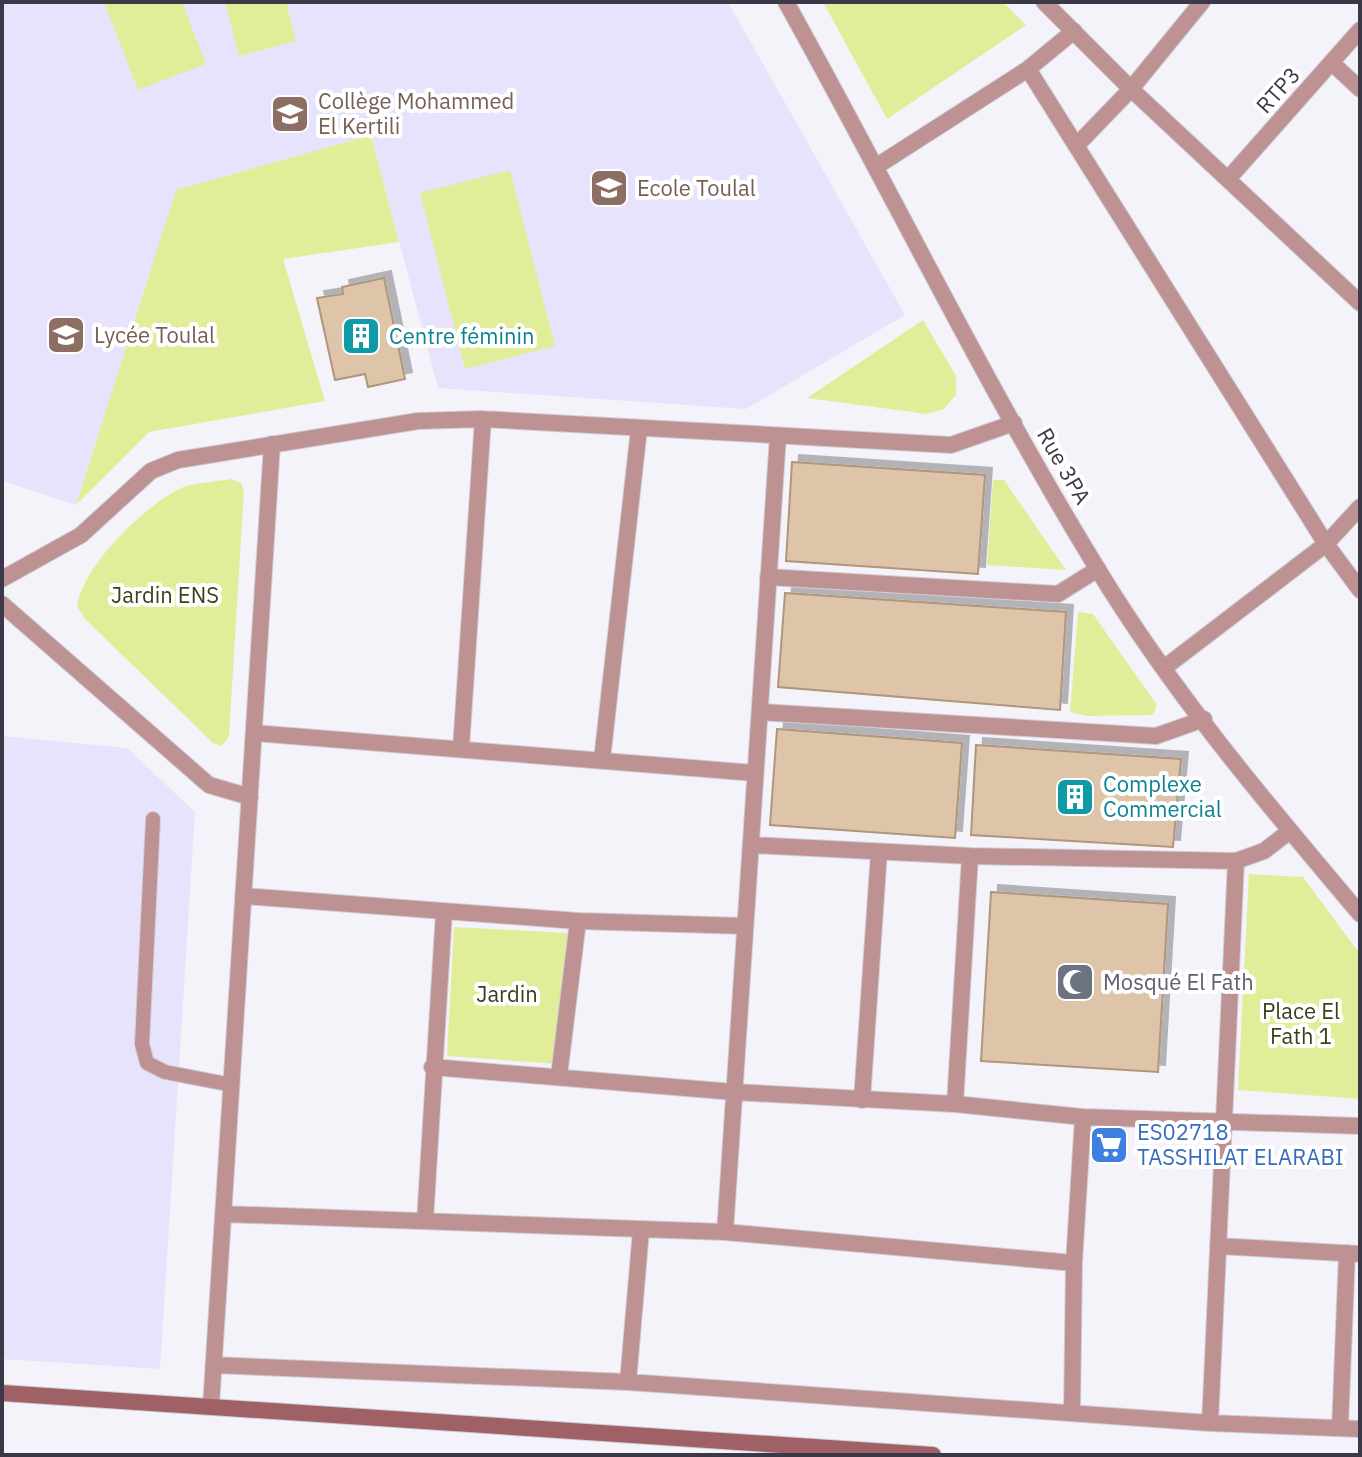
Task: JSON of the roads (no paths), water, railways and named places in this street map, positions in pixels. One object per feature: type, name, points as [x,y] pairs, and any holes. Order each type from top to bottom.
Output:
[{"type":"main road","points":[[2,1393],[933,1455]]},
{"type":"street","name":"Rue 3PA","points":[[786,2],[1014,423],[1098,569],[1164,668],[1290,831],[1360,914]]},
{"type":"street","points":[[1044,2],[1131,89],[1360,303]]},
{"type":"street","points":[[1077,145],[1131,89],[1202,2]]},
{"type":"street","name":"RTP3","points":[[1228,179],[1360,30]]},
{"type":"street","points":[[877,166],[1028,69],[1074,31]]},
{"type":"street","points":[[1332,63],[1360,89]]},
{"type":"street","points":[[1028,69],[1326,544],[1360,590]]},
{"type":"street","points":[[2,579],[81,535],[151,471],[178,460],[418,421],[483,419],[951,445],[1014,423]]},
{"type":"street","points":[[461,748],[483,419]]},
{"type":"street","points":[[602,760],[639,429]]},
{"type":"street","points":[[725,1232],[778,436]]},
{"type":"street","points":[[211,1406],[272,444]]},
{"type":"street","points":[[1164,668],[1326,544],[1360,507]]},
{"type":"street","points":[[768,577],[1058,594],[1098,569]]},
{"type":"street","points":[[2,604],[209,785],[250,797]]},
{"type":"street","points":[[760,712],[1156,736],[1204,719]]},
{"type":"street","points":[[254,733],[755,773]]},
{"type":"street","points":[[751,845],[970,856],[1236,861],[1264,851],[1290,831]]},
{"type":"street","points":[[862,1100],[879,852]]},
{"type":"street","points":[[955,1104],[970,856]]},
{"type":"street","points":[[1210,1423],[1236,861]]},
{"type":"street","points":[[243,896],[578,921],[745,926]]},
{"type":"street","points":[[425,1221],[432,1067],[444,912]]},
{"type":"street","points":[[559,1076],[578,921]]},
{"type":"street","points":[[432,1067],[734,1092],[955,1104],[1083,1117],[1360,1126]]},
{"type":"street","points":[[1072,1412],[1074,1263],[1083,1117]]},
{"type":"street","points":[[223,1214],[725,1232],[1074,1263]]},
{"type":"street","points":[[628,1382],[641,1230]]},
{"type":"street","points":[[1218,1246],[1353,1254],[1340,1428]]},
{"type":"street","points":[[214,1365],[628,1382],[1210,1423],[1360,1429]]},
{"type":"lane","points":[[153,819],[142,1044],[147,1063],[165,1072],[232,1085]]},
{"type":"place","name":"Collège Mohammed El Kertili","points":[[290,114]]},
{"type":"place","name":"Ecole Toulal","points":[[609,188]]},
{"type":"place","name":"Lycée Toulal","points":[[66,335]]},
{"type":"place","name":"Centre féminin","points":[[361,336]]},
{"type":"place","name":"Complexe Commercial","points":[[1075,797]]},
{"type":"place","name":"Mosqué El Fath","points":[[1075,982]]},
{"type":"place","name":"ES02718 TASSHILAT ELARABI","points":[[1109,1145]]},
{"type":"park label","name":"Jardin ENS","points":[[165,595]]},
{"type":"park label","name":"Jardin","points":[[507,994]]},
{"type":"park label","name":"Place El Fath 1","points":[[1301,1024]]}]
